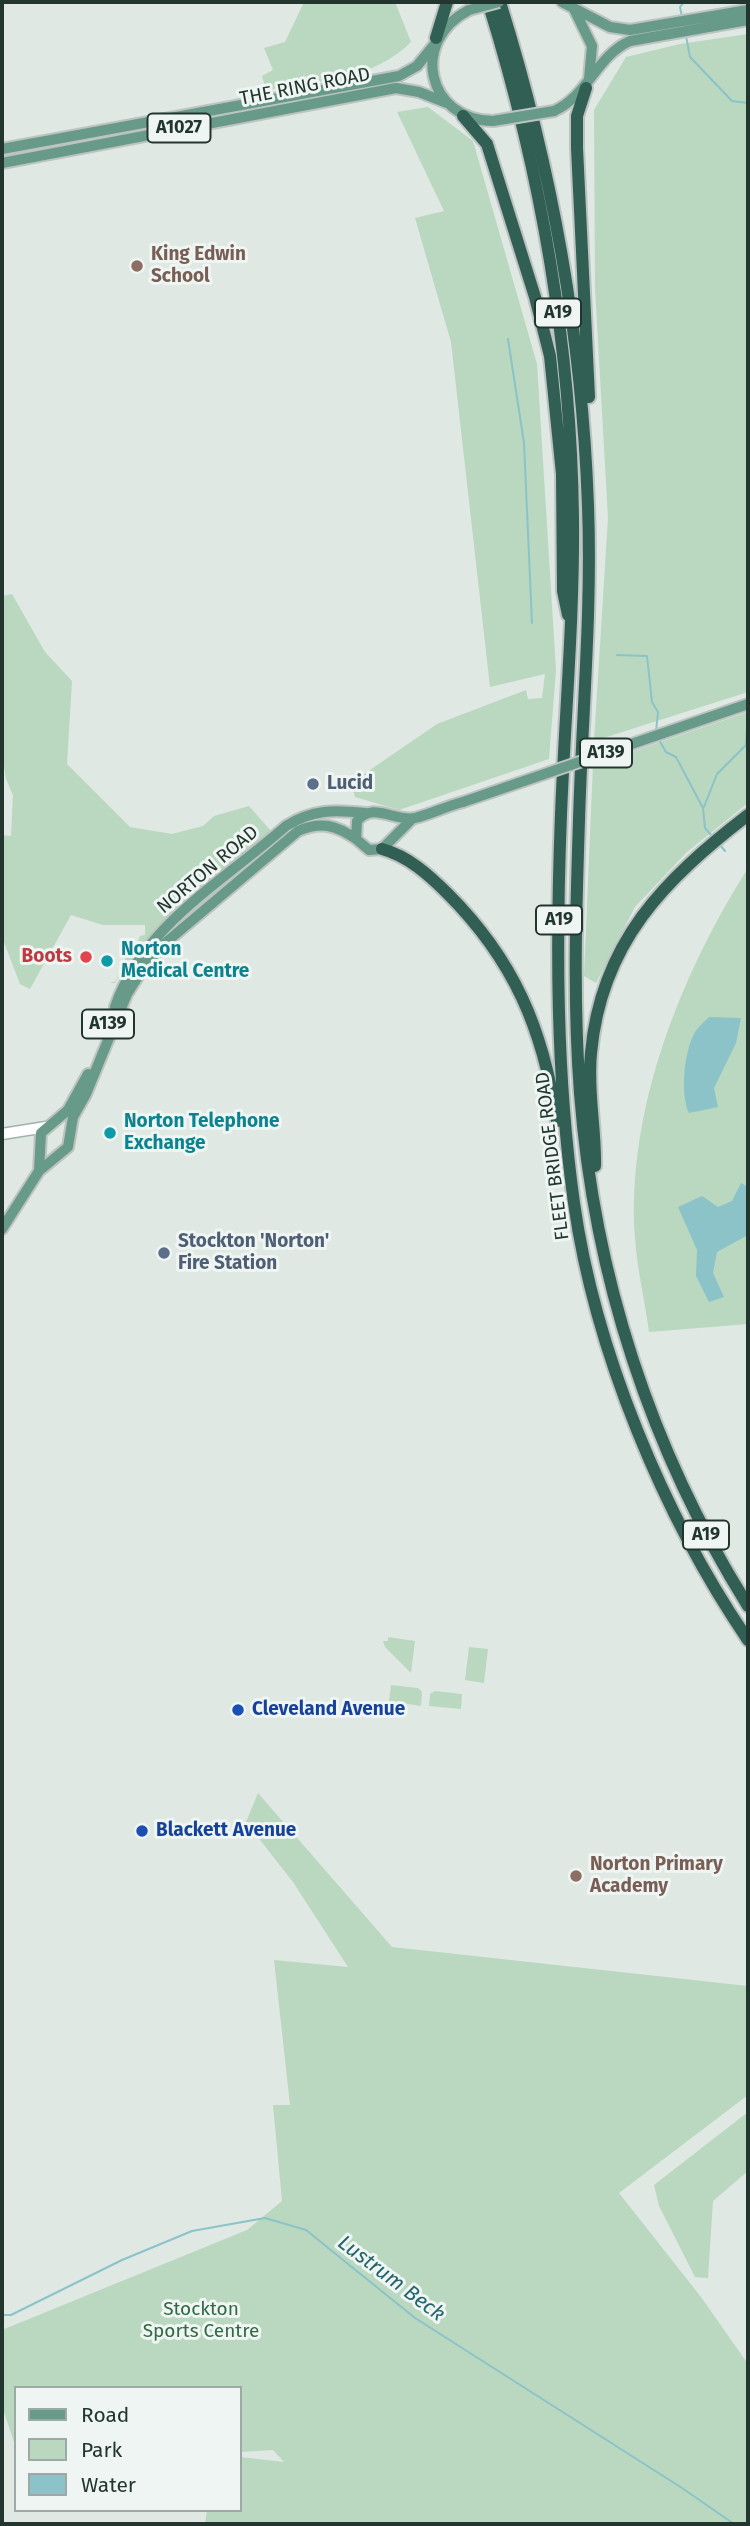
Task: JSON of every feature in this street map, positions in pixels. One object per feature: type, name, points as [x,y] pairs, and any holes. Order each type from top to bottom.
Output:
[{"type":"highway","points":[[435,41],[447,2]]},
{"type":"highway","name":"A19","points":[[488,2],[530,156],[556,301],[570,444],[572,633]]},
{"type":"highway","name":"A19","points":[[500,2],[536,132],[557,225],[582,402],[589,508]]},
{"type":"highway","name":"A19","points":[[587,86],[577,116],[577,148],[581,286],[593,453],[589,508]]},
{"type":"highway","name":"A19","points":[[463,116],[483,137],[491,155],[535,297],[550,356],[562,474],[563,591],[572,633]]},
{"type":"highway","name":"FLEET BRIDGE ROAD","points":[[589,508],[576,976],[580,1093],[594,1200],[622,1330],[649,1408],[693,1510],[748,1606]]},
{"type":"highway","name":"FLEET BRIDGE ROAD","points":[[572,633],[561,814],[558,961],[563,1102],[574,1207],[597,1305],[640,1435],[692,1547],[748,1640]]},
{"type":"highway","name":"A19","points":[[594,1200],[595,1154],[590,1055],[603,990],[629,933],[648,905],[708,847],[748,815]]},
{"type":"highway","points":[[387,845],[432,879],[471,917],[498,951],[534,1023],[553,1092],[574,1207]]},
{"type":"main road","name":"A1027","points":[[500,2],[469,10],[446,25],[435,41],[434,74],[447,103],[463,116],[494,121],[554,111],[566,106],[587,86],[604,59],[618,46],[673,29]]},
{"type":"main road","name":"A1027","points":[[567,4],[610,27],[630,30],[673,29],[748,20]]},
{"type":"main road","name":"A1027","points":[[567,4],[587,29],[592,46],[587,86]]},
{"type":"main road","name":"A1027","points":[[692,26],[748,10]]},
{"type":"main road","name":"THE RING ROAD","points":[[2,149],[399,76],[416,66],[435,41]]},
{"type":"main road","name":"THE RING ROAD","points":[[2,163],[396,88],[419,92],[447,103]]},
{"type":"main road","name":"A139","points":[[365,813],[412,818],[748,704]]},
{"type":"main road","name":"NORTON ROAD","points":[[50,1125],[61,1118],[77,1096],[127,976],[150,942],[199,898],[302,816],[320,810],[365,813]]},
{"type":"main road","points":[[356,839],[357,821],[365,813]]},
{"type":"main road","points":[[384,814],[392,823],[387,845]]},
{"type":"main road","name":"A139","points":[[356,839],[369,850],[387,845],[412,818]]},
{"type":"main road","name":"NORTON ROAD","points":[[70,1131],[73,1117],[86,1094],[127,994],[142,970],[164,944],[298,831],[322,824],[341,828],[356,839]]},
{"type":"main road","points":[[2,1134],[64,1124],[70,1131]]},
{"type":"main road","name":"A139","points":[[39,1171],[39,1140],[50,1125]]},
{"type":"main road","points":[[30,1131],[39,1140]]},
{"type":"main road","name":"A139","points":[[2,1229],[39,1171],[68,1147],[70,1131]]},
{"type":"main road","points":[[41,1153],[55,1157]]},
{"type":"green space","points":[[304,2],[395,2],[411,42],[396,55],[362,72],[266,90],[262,76],[273,70],[264,48],[285,42]]},
{"type":"green space","points":[[748,34],[748,692],[594,741],[608,518],[595,288],[594,110],[626,57],[680,44]]},
{"type":"green space","points":[[428,107],[473,141],[537,364],[556,670],[549,759],[399,810],[355,797],[351,783],[437,724],[526,690],[528,699],[542,698],[545,674],[490,687],[451,342],[415,218],[444,211],[397,112]]},
{"type":"green space","points":[[12,594],[45,652],[72,681],[67,764],[130,827],[172,834],[203,826],[214,816],[249,806],[271,831],[165,921],[133,956],[115,983],[110,983],[116,981],[131,945],[135,947],[140,936],[145,935],[145,925],[103,925],[71,915],[30,989],[20,984],[2,937],[2,835],[11,836],[13,795],[6,779],[2,753],[2,596]]},
{"type":"green space","points":[[748,712],[748,803],[687,852],[635,907],[596,983],[584,976],[593,765]]},
{"type":"green space","points":[[748,868],[748,1324],[649,1332],[636,1250],[635,1190],[639,1141],[649,1093],[680,998],[724,909]]},
{"type":"green space","points":[[388,1637],[415,1641],[411,1673],[385,1647],[383,1641],[388,1641]]},
{"type":"green space","points":[[469,1647],[488,1649],[484,1683],[465,1680]]},
{"type":"green space","points":[[391,1685],[418,1688],[422,1692],[421,1706],[389,1701]]},
{"type":"green space","points":[[435,1691],[462,1694],[461,1709],[429,1706],[430,1694]]},
{"type":"green space","name":"Stockton Sports Centre","points":[[258,1793],[392,1947],[748,1986],[748,2095],[619,2193],[701,2297],[748,2364],[748,2524],[205,2524],[207,2512],[242,2512],[242,2457],[284,2462],[273,2450],[242,2452],[242,2386],[14,2386],[14,2442],[2,2406],[2,2330],[247,2230],[282,2201],[273,2105],[290,2105],[274,1960],[348,1967],[293,1882],[246,1822]]},
{"type":"green space","points":[[748,2112],[748,2171],[713,2201],[708,2278],[695,2277],[659,2206],[654,2185]]},
{"type":"water","points":[[709,1017],[741,1018],[736,1043],[714,1088],[718,1107],[689,1113],[684,1085],[688,1052],[695,1032]]},
{"type":"water","points":[[741,1183],[748,1187],[748,1235],[717,1252],[713,1273],[724,1297],[709,1302],[696,1276],[697,1250],[678,1207],[702,1196],[718,1207],[732,1201]]},
{"type":"waterway","points":[[682,17],[680,7],[684,2]]},
{"type":"waterway","points":[[686,36],[690,57],[732,101],[748,103]]},
{"type":"waterway","points":[[508,339],[524,443],[532,623]]},
{"type":"waterway","points":[[617,655],[647,656],[652,702],[658,712],[656,732]]},
{"type":"waterway","points":[[704,807],[717,774],[746,745],[748,708]]},
{"type":"waterway","points":[[659,740],[666,752],[676,757],[703,808],[705,828],[712,836]]},
{"type":"waterway","points":[[720,845],[725,851]]},
{"type":"waterway","name":"Lustrum Beck","points":[[2,2315],[11,2315],[122,2260],[192,2231],[265,2218],[306,2230],[415,2318],[734,2524]]},
{"type":"place","name":"King Edwin School","points":[[137,266]]},
{"type":"place","name":"Lucid","points":[[313,784]]},
{"type":"place","name":"Boots","points":[[86,957]]},
{"type":"place","name":"Norton Medical Centre","points":[[107,961]]},
{"type":"place","name":"Norton Telephone Exchange","points":[[110,1133]]},
{"type":"place","name":"Stockton 'Norton' Fire Station","points":[[164,1253]]},
{"type":"place","name":"Cleveland Avenue","points":[[238,1710]]},
{"type":"place","name":"Blackett Avenue","points":[[142,1831]]},
{"type":"place","name":"Norton Primary Academy","points":[[576,1876]]}]
